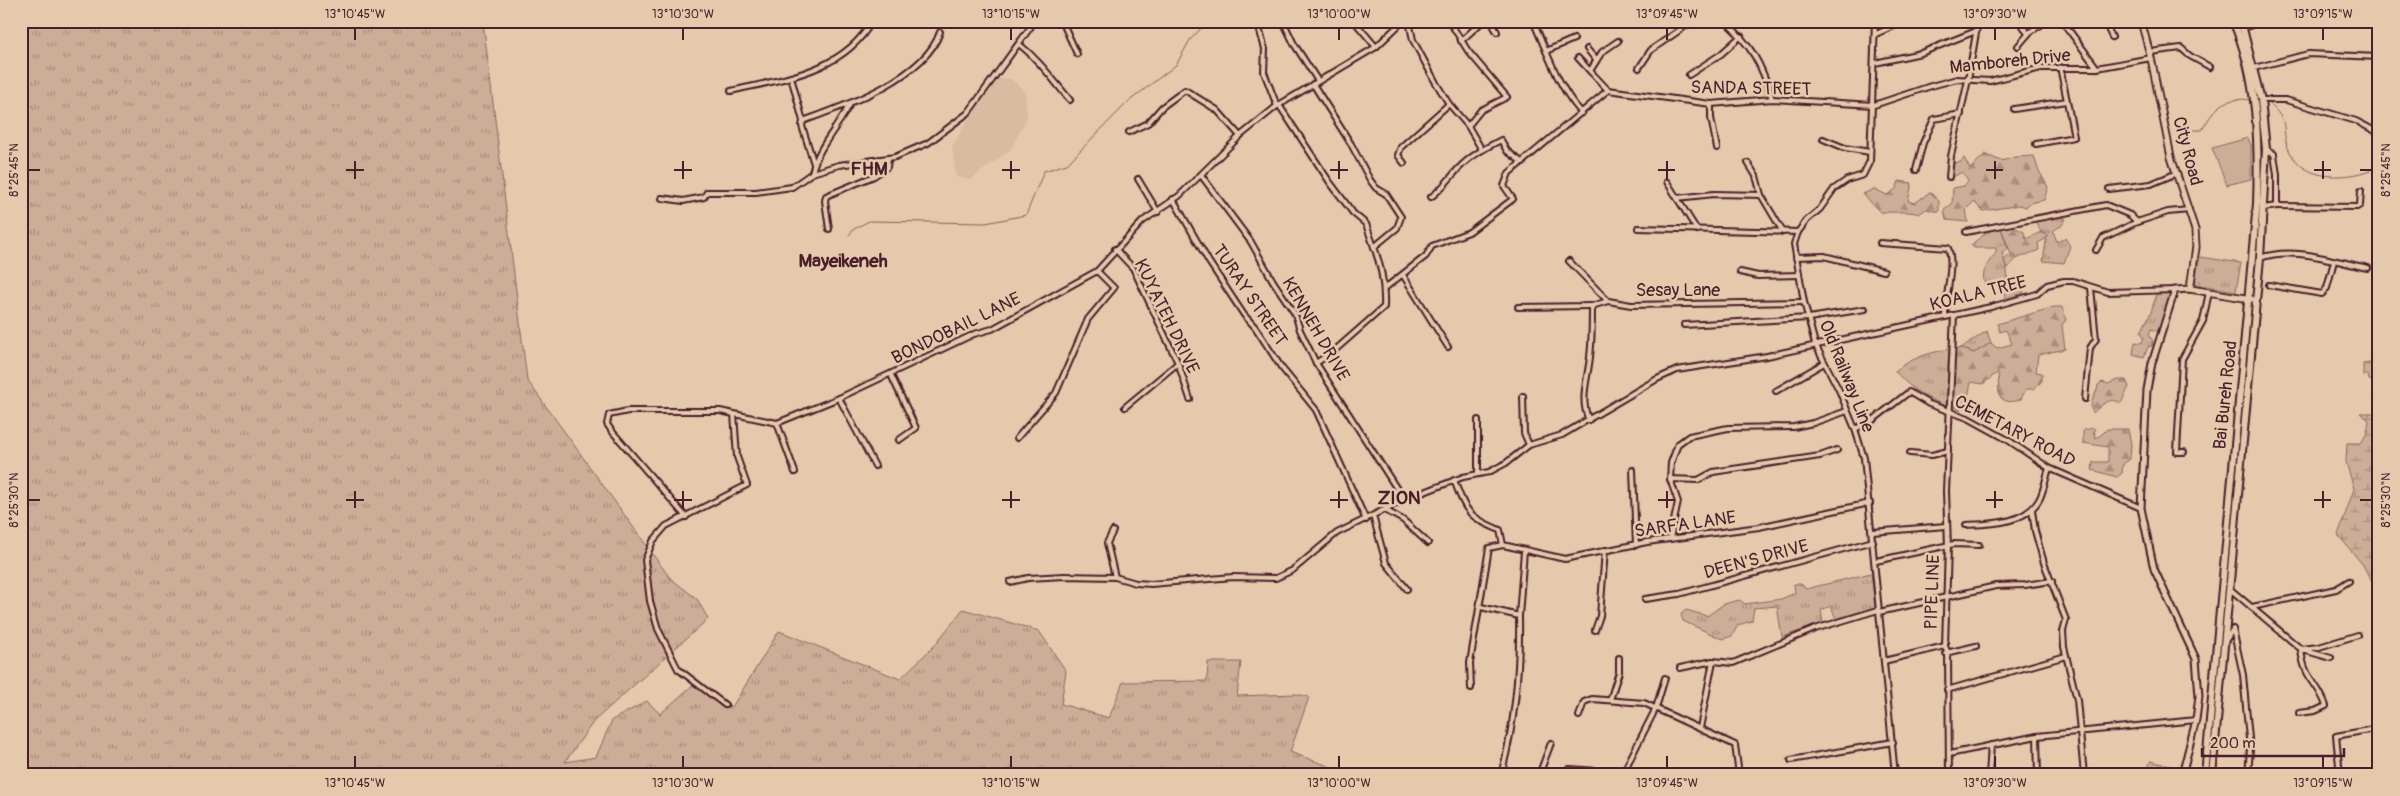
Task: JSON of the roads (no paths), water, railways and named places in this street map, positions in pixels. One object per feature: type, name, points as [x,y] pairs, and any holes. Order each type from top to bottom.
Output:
[{"type":"highway","name":"Bai Bureh Road","points":[[2205,775],[2252,299],[2260,258],[2266,150],[2261,100],[2254,68],[2241,27],[2233,21]]},
{"type":"highway","name":"Bai Bureh Road","points":[[2212,775],[2252,299],[2257,203],[2259,148],[2241,27]]},
{"type":"main road","name":"City Road","points":[[2142,23],[2177,173],[2195,230],[2196,247],[2190,289]]},
{"type":"main road","points":[[2190,289],[2252,299]]},
{"type":"street","points":[[731,91],[807,73],[851,48],[872,21]]},
{"type":"street","points":[[662,198],[683,201],[704,197],[707,192],[756,192],[792,187],[812,173],[839,165],[888,159],[928,143],[968,113],[1036,21]]},
{"type":"street","points":[[1062,21],[1077,54]]},
{"type":"street","points":[[1256,21],[1265,49],[1264,72],[1278,105],[1329,181],[1353,213],[1366,224],[1382,268],[1385,288],[1384,307],[1334,351],[1316,363]]},
{"type":"street","points":[[1284,21],[1294,44],[1318,81]]},
{"type":"street","points":[[1354,21],[1376,47]]},
{"type":"street","name":"BONDOBAIL LANE","points":[[777,422],[840,398],[974,334],[992,329],[1054,293],[1097,271],[1115,249],[1143,221],[1158,212],[1201,175],[1240,136],[1278,105],[1376,47],[1403,21]]},
{"type":"street","points":[[1409,21],[1413,40],[1449,104],[1468,126],[1482,150]]},
{"type":"street","points":[[1461,41],[1484,21]]},
{"type":"street","points":[[1491,21],[1497,32]]},
{"type":"street","points":[[1533,21],[1569,100],[1582,113]]},
{"type":"street","points":[[1639,68],[1651,50],[1693,21]]},
{"type":"street","points":[[1725,21],[1752,50],[1764,71],[1772,100]]},
{"type":"street","points":[[1638,228],[1798,232],[1807,220],[1820,209],[1834,190],[1847,180],[1863,175],[1870,161],[1874,105],[1875,21]]},
{"type":"street","points":[[1876,34],[1904,21]]},
{"type":"street","points":[[1949,177],[1951,156],[1968,80],[1978,21]]},
{"type":"street","points":[[2020,21],[2028,34]]},
{"type":"street","points":[[2018,46],[2028,34],[2047,21]]},
{"type":"street","points":[[2062,21],[2097,68]]},
{"type":"street","points":[[2104,21],[2112,37]]},
{"type":"street","points":[[2142,23],[2154,21]]},
{"type":"street","points":[[2241,27],[2261,21]]},
{"type":"street","points":[[1454,27],[1461,41],[1509,95],[1481,110],[1468,126]]},
{"type":"street","points":[[1875,63],[1921,53],[1976,31]]},
{"type":"street","points":[[803,121],[850,104],[909,71],[937,42],[940,32]]},
{"type":"street","points":[[1689,75],[1721,54],[1741,36]]},
{"type":"street","points":[[1546,50],[1574,39]]},
{"type":"street","points":[[1590,71],[1598,62],[1596,60],[1602,52],[1618,41]]},
{"type":"street","points":[[1019,44],[1038,60],[1047,74],[1070,100]]},
{"type":"street","name":"Mamboreh Drive","points":[[1874,105],[1957,79],[1990,81],[2019,72],[2060,67],[2097,68],[2181,48],[2190,56],[2210,66]]},
{"type":"street","points":[[1587,49],[1596,60]]},
{"type":"street","points":[[2254,68],[2308,54],[2379,57]]},
{"type":"street","points":[[1385,288],[1426,256],[1432,246],[1469,232],[1513,199],[1504,186],[1510,173],[1608,90],[1578,58]]},
{"type":"street","points":[[2036,144],[2074,137],[2060,67]]},
{"type":"street","points":[[791,77],[803,121],[802,126],[814,164]]},
{"type":"street","points":[[1313,84],[1351,144],[1370,180],[1376,188],[1386,194],[1401,218],[1397,228],[1374,247]]},
{"type":"street","points":[[1129,132],[1148,123],[1162,108],[1185,90],[1217,110],[1240,136]]},
{"type":"street","name":"SANDA STREET","points":[[1608,90],[1711,104],[1772,100],[1874,105]]},
{"type":"street","points":[[2261,100],[2286,100],[2356,121],[2379,133]]},
{"type":"street","points":[[2014,109],[2067,101]]},
{"type":"street","points":[[812,173],[815,158],[840,124],[850,104]]},
{"type":"street","points":[[1404,164],[1398,155],[1401,147],[1449,104]]},
{"type":"street","points":[[1711,104],[1711,118],[1718,148]]},
{"type":"street","points":[[1916,170],[1923,143],[1934,119],[1961,114]]},
{"type":"street","points":[[1430,197],[1443,187],[1459,168],[1482,150],[1501,140],[1507,151],[1523,162]]},
{"type":"street","points":[[1823,140],[1845,148],[1870,152]]},
{"type":"street","points":[[2266,150],[2274,154],[2277,175],[2277,206]]},
{"type":"street","points":[[829,229],[826,196],[874,176],[887,167],[888,159]]},
{"type":"street","points":[[1748,163],[1756,176],[1761,195],[1783,232]]},
{"type":"street","points":[[2110,189],[2151,184],[2177,173]]},
{"type":"street","name":"KENNEH DRIVE","points":[[1201,175],[1242,228],[1273,281],[1284,295],[1295,314],[1300,330],[1316,363],[1404,500]]},
{"type":"street","points":[[1138,179],[1158,212]]},
{"type":"street","points":[[1667,182],[1697,230]]},
{"type":"street","points":[[2263,208],[2277,206],[2357,207],[2360,205],[2361,191]]},
{"type":"street","points":[[1677,198],[1714,194],[1761,195]]},
{"type":"street","name":"TURAY STREET","points":[[1173,199],[1209,262],[1244,315],[1255,327],[1308,402],[1316,410],[1321,426],[1330,441],[1366,520]]},
{"type":"street","points":[[1966,232],[2106,205],[2130,215],[2136,222]]},
{"type":"street","points":[[2096,250],[2102,238],[2136,222],[2168,212],[2188,210]]},
{"type":"street","name":"Old Railway Line","points":[[1798,232],[1794,244],[1804,302],[1815,344],[1855,429],[1864,458],[1870,503],[1872,541],[1876,561],[1878,611],[1895,775]]},
{"type":"street","points":[[1880,243],[1948,248],[1950,253],[1950,274],[1945,316]]},
{"type":"street","name":"KUYATEH DRIVE","points":[[1115,249],[1133,268],[1178,363],[1190,399]]},
{"type":"street","points":[[2260,258],[2278,253],[2295,253],[2368,268]]},
{"type":"street","points":[[1796,257],[1824,256],[1884,271]]},
{"type":"street","points":[[1518,307],[1592,306],[1608,301],[1568,261]]},
{"type":"street","points":[[2269,285],[2322,294],[2327,288],[2334,261]]},
{"type":"street","points":[[1017,438],[1056,393],[1088,320],[1114,288],[1097,271]]},
{"type":"street","points":[[1740,272],[1758,276],[1799,275]]},
{"type":"street","points":[[1403,275],[1448,347]]},
{"type":"street","name":"KOALA TREE","points":[[1529,445],[1562,435],[1657,379],[1677,370],[1767,356],[1954,315],[2037,294],[2047,285],[2064,281],[2072,281],[2108,292],[2175,290]]},
{"type":"street","points":[[2085,400],[2090,348],[2096,339],[2091,288]]},
{"type":"street","points":[[2182,775],[2196,720],[2199,696],[2196,659],[2154,569],[2141,508],[2147,390],[2152,363],[2175,290],[2190,289]]},
{"type":"street","points":[[2184,452],[2177,452],[2182,359],[2203,321],[2209,292]]},
{"type":"street","name":"Sesay Lane","points":[[1608,301],[1631,305],[1804,302]]},
{"type":"street","points":[[1589,420],[1585,411],[1585,392],[1590,357],[1592,306]]},
{"type":"street","points":[[1684,325],[1809,318],[1864,309]]},
{"type":"street","name":"PIPE LINE","points":[[1949,775],[1945,646],[1948,546],[1946,526],[1954,315]]},
{"type":"street","points":[[1125,407],[1178,363]]},
{"type":"street","points":[[1776,390],[1824,363]]},
{"type":"street","points":[[891,375],[916,428],[899,440]]},
{"type":"street","name":"CEMETARY ROAD","points":[[1855,429],[1873,420],[1909,392],[1929,404],[1950,410],[1992,431],[2049,468],[2141,508]]},
{"type":"street","points":[[1010,582],[1028,578],[1114,577],[1136,583],[1151,584],[1233,577],[1276,578],[1293,570],[1337,533],[1404,500],[1454,480],[1489,472],[1506,463],[1529,445],[1524,433],[1523,396]]},
{"type":"street","points":[[840,398],[875,466]]},
{"type":"street","points":[[686,517],[611,430],[607,418],[612,414],[628,411],[720,411],[777,422],[795,472]]},
{"type":"street","points":[[1670,539],[1678,502],[1670,479],[1672,463],[1678,444],[1689,436],[1728,428],[1794,427],[1813,423],[1847,411]]},
{"type":"street","points":[[724,704],[678,670],[658,628],[650,601],[645,567],[648,551],[653,541],[666,526],[747,485],[737,456],[734,414]]},
{"type":"street","points":[[1478,420],[1478,474]]},
{"type":"street","points":[[1670,479],[1698,480],[1713,472],[1820,456],[1836,450]]},
{"type":"street","points":[[1910,453],[1932,455],[1948,451]]},
{"type":"street","points":[[1966,526],[2002,522],[2032,510],[2040,498],[2049,468]]},
{"type":"street","points":[[1633,470],[1636,544]]},
{"type":"street","points":[[1454,480],[1465,509],[1480,522],[1500,530],[1504,545],[1490,548],[1470,663],[1471,688]]},
{"type":"street","name":"SARFA LANE","points":[[1504,545],[1565,559],[1636,544],[1759,528],[1870,503]]},
{"type":"street","points":[[1385,510],[1403,520],[1428,543]]},
{"type":"street","points":[[2032,510],[2034,531],[2066,620],[2063,631],[2066,656],[2077,700],[2084,775]]},
{"type":"street","points":[[1373,516],[1386,563],[1407,588]]},
{"type":"street","points":[[1872,532],[1946,526]]},
{"type":"street","points":[[1113,531],[1107,544],[1114,577]]},
{"type":"street","name":"DEEN'S DRIVE","points":[[1645,599],[1679,594],[1872,541]]},
{"type":"street","points":[[1876,561],[1948,546],[1979,546]]},
{"type":"street","points":[[1595,630],[1600,616],[1605,550]]},
{"type":"street","points":[[1501,775],[1516,701],[1520,648],[1519,616],[1524,551]]},
{"type":"street","points":[[1680,668],[1713,661],[1733,663],[1815,629],[1878,611],[1996,586],[2025,585],[2052,581]]},
{"type":"street","points":[[2252,607],[2336,589],[2349,581]]},
{"type":"street","points":[[2228,587],[2301,649],[2331,658]]},
{"type":"street","points":[[1481,607],[1519,616]]},
{"type":"street","points":[[2223,645],[2233,629],[2243,675],[2250,749],[2248,775]]},
{"type":"street","points":[[2301,649],[2319,647],[2358,635]]},
{"type":"street","points":[[1884,661],[1945,646]]},
{"type":"street","points":[[1946,653],[1976,646]]},
{"type":"street","points":[[2299,713],[2315,711],[2326,706],[2322,695],[2307,677],[2302,664],[2301,649]]},
{"type":"street","points":[[1947,690],[2066,656]]},
{"type":"street","points":[[1610,700],[1619,672],[1619,658]]},
{"type":"street","points":[[1700,728],[1713,661]]},
{"type":"street","points":[[1557,775],[1570,769],[1623,773],[1656,708],[1665,678]]},
{"type":"street","points":[[1579,716],[1586,700],[1644,703],[1735,745],[1738,752],[1739,775]]},
{"type":"street","points":[[1949,754],[2037,736],[2196,720]]},
{"type":"street","points":[[2340,775],[2336,736],[2379,728]]},
{"type":"street","points":[[2037,736],[2038,775]]},
{"type":"street","points":[[1791,760],[1893,742]]},
{"type":"street","points":[[1539,775],[1551,743]]},
{"type":"street","points":[[1989,775],[1991,745]]},
{"type":"waterway","points":[[849,235],[854,229],[869,221],[986,223],[1026,215],[1044,171],[1067,164],[1128,102],[1176,65],[1190,40],[1208,21]]},
{"type":"waterway","points":[[2191,130],[2202,130],[2216,110],[2227,102],[2241,99],[2250,100]]},
{"type":"waterway","points":[[2269,103],[2283,121],[2288,148],[2295,160],[2304,168],[2327,176],[2353,175],[2379,169]]},
{"type":"district","name":"FHM","points":[[869,168]]},
{"type":"district","name":"Mayeikeneh","points":[[843,260]]},
{"type":"district","name":"ZION","points":[[1399,497]]}]
